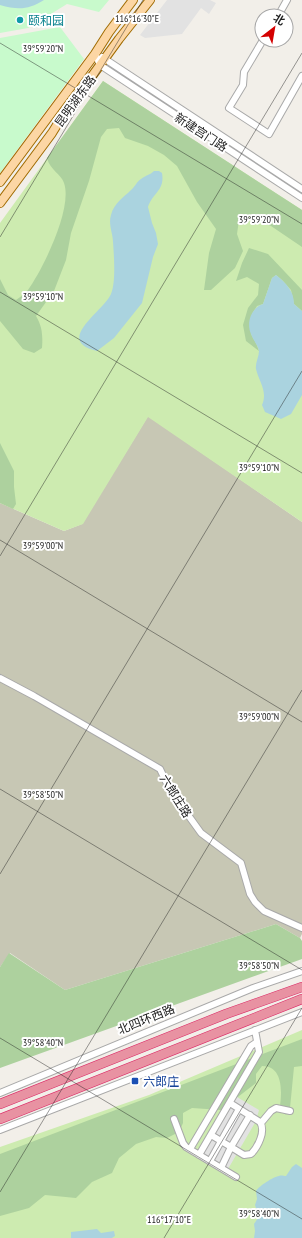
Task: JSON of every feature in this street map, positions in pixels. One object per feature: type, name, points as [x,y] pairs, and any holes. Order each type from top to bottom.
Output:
[{"type":"highway","name":"北四环西路","points":[[0,1104],[226,1014],[302,987]]},
{"type":"highway","points":[[0,1119],[302,999]]},
{"type":"main road","name":"昆明湖东路","points":[[0,182],[133,0]]},
{"type":"main road","name":"昆明湖东路","points":[[0,203],[119,39],[150,0]]},
{"type":"street","points":[[258,48],[244,72],[243,84],[229,108],[269,134],[302,76]]},
{"type":"street","points":[[95,54],[103,62]]},
{"type":"street","name":"新建宫门路","points":[[103,62],[302,189]]},
{"type":"street","name":"新建宫门路","points":[[103,62],[302,198]]},
{"type":"street","name":"六郎庄路","points":[[0,678],[34,696],[160,770],[170,790],[201,833],[241,863],[250,894],[255,902],[264,911],[302,928]]},
{"type":"street","name":"北四环西路","points":[[0,1093],[253,988],[302,971]]},
{"type":"street","points":[[0,1130],[302,1012]]},
{"type":"street","points":[[199,1155],[259,1052],[255,1030]]},
{"type":"street","points":[[190,1149],[251,1046],[257,1042]]},
{"type":"street","points":[[211,1135],[244,1155],[251,1154],[253,1152],[262,1135],[263,1126],[250,1115],[230,1103]]},
{"type":"street","points":[[261,1123],[271,1111],[276,1108],[290,1111]]},
{"type":"street","points":[[210,1161],[239,1109]]},
{"type":"street","points":[[221,1168],[231,1147],[250,1115]]},
{"type":"street","points":[[174,1119],[183,1143],[199,1155],[236,1177]]},
{"type":"shaded area","points":[[167,0],[210,0],[216,3],[209,14],[201,8],[182,34],[145,38],[140,35]]},
{"type":"shaded area","points":[[148,416],[302,522],[302,934],[300,938],[276,924],[65,990],[10,953],[0,967],[0,503],[64,531],[82,524]]},
{"type":"shaded area","points":[[237,1097],[259,1110],[256,1121],[228,1169],[203,1154]]},
{"type":"green space","name":"颐和园","points":[[0,0],[109,0],[99,12],[67,4],[28,28],[0,33]]},
{"type":"green space","points":[[60,27],[84,59],[0,173],[0,38]]},
{"type":"green space","points":[[103,81],[302,210],[302,522],[148,417],[83,524],[64,531],[0,503],[0,223]]},
{"type":"green space","points":[[103,81],[302,210],[302,247],[271,226],[247,215],[239,220],[237,234],[243,251],[235,268],[211,290],[204,290],[209,253],[216,229],[197,202],[177,166],[164,155],[148,146],[125,138],[119,128],[107,129],[101,137],[89,181],[71,233],[66,260],[54,291],[36,316],[41,327],[42,348],[34,353],[23,349],[0,321],[0,279],[8,295],[16,300],[28,290],[41,268],[61,222],[66,194],[63,180],[50,166],[47,158]]},
{"type":"green space","points":[[249,248],[268,254],[302,290],[302,311],[294,304],[291,290],[282,280],[276,275],[272,278],[263,304],[257,306],[252,314],[251,334],[259,351],[246,341],[243,325],[248,308],[258,295],[259,284],[247,277],[236,281]]},
{"type":"green space","points":[[0,443],[14,471],[16,504],[13,509],[0,503]]},
{"type":"green space","points":[[276,924],[300,938],[302,941],[302,959],[0,1068],[0,967],[9,953],[65,990]]},
{"type":"green space","points":[[302,1030],[302,1238],[0,1238],[0,1147],[149,1095]]},
{"type":"green space","points":[[302,1039],[302,1066],[294,1067],[290,1108],[286,1115],[280,1106],[280,1080],[274,1070],[269,1067],[262,1066],[256,1074],[256,1083],[221,1110],[192,1108],[183,1113],[183,1123],[179,1132],[167,1138],[156,1137],[136,1144],[119,1158],[112,1173],[92,1182],[76,1198],[45,1195],[29,1208],[0,1216],[0,1154]]},
{"type":"water","points":[[0,0],[44,0],[33,6],[12,8],[0,5]]},
{"type":"water","points":[[154,171],[159,171],[162,173],[162,184],[148,207],[158,244],[153,257],[142,303],[114,338],[97,351],[85,346],[80,340],[80,333],[85,325],[107,301],[113,289],[114,261],[113,239],[110,222],[112,211],[138,181]]},
{"type":"water","points":[[276,275],[289,288],[293,295],[294,304],[302,311],[302,395],[291,414],[281,419],[265,412],[262,405],[264,400],[264,391],[256,369],[259,351],[251,334],[249,325],[253,312],[263,304],[272,278]]},
{"type":"water","points":[[296,1164],[302,1168],[302,1238],[254,1238],[254,1224],[258,1218],[255,1205],[257,1199],[256,1191],[263,1184],[273,1178],[286,1176]]},
{"type":"water","points":[[97,1229],[101,1233],[114,1231],[115,1236],[112,1238],[71,1238],[71,1232]]},
{"type":"place","name":"颐和园","points":[[20,20]]},
{"type":"place","name":"六郎庄","points":[[135,1081]]}]
